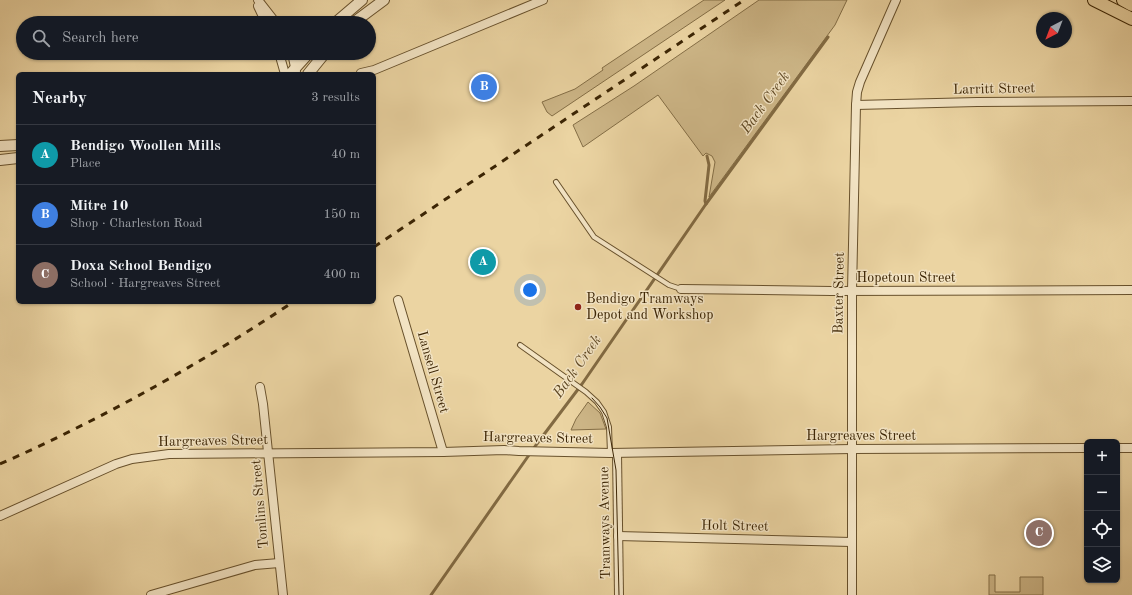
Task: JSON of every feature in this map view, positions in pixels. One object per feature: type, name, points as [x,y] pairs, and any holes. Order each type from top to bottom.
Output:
[{"type":"main road","points":[[1094,0],[1132,19]]},
{"type":"main road","points":[[1122,0],[1132,4]]},
{"type":"street","points":[[256,0],[263,16]]},
{"type":"street","points":[[256,0],[270,16]]},
{"type":"street","points":[[344,16],[362,0]]},
{"type":"street","points":[[362,16],[384,0]]},
{"type":"street","points":[[365,72],[374,70],[543,0]]},
{"type":"street","name":"Baxter Street","points":[[852,595],[852,291],[856,105],[860,83],[896,0]]},
{"type":"street","points":[[280,60],[284,72]]},
{"type":"street","points":[[293,60],[294,72]]},
{"type":"street","points":[[294,72],[303,60]]},
{"type":"street","points":[[310,72],[319,60]]},
{"type":"street","name":"Larritt Street","points":[[856,105],[977,102],[1132,101]]},
{"type":"street","points":[[0,146],[16,145]]},
{"type":"street","points":[[0,160],[16,158]]},
{"type":"street","name":"Hopetoun Street","points":[[681,290],[1132,290]]},
{"type":"street","name":"Lansell Street","points":[[398,300],[443,452]]},
{"type":"street","name":"Tomlins Street","points":[[260,386],[264,404],[282,595]]},
{"type":"street","name":"Hargreaves Street","points":[[0,516],[99,470],[132,459],[169,454],[443,452],[504,450],[613,453],[852,449],[1084,448]]},
{"type":"street","points":[[1120,448],[1132,448]]},
{"type":"street","name":"Tramways Avenue","points":[[613,453],[618,536],[619,595]]},
{"type":"street","name":"Holt Street","points":[[618,536],[851,542]]},
{"type":"street","points":[[151,595],[255,565],[279,562]]},
{"type":"lane","points":[[556,182],[594,237],[642,269],[674,288],[681,290]]},
{"type":"lane","points":[[520,345],[586,392],[597,402],[607,418],[613,453]]},
{"type":"shaded area","points":[[704,0],[725,0],[552,116],[547,112],[542,102],[575,89],[603,70],[602,68]]},
{"type":"shaded area","points":[[759,0],[847,0],[835,25],[709,197],[715,162],[712,156],[706,153],[703,156],[658,95],[583,147],[573,125],[634,86]]},
{"type":"shaded area","points":[[588,402],[600,413],[606,429],[571,430],[576,419]]},
{"type":"shaded area","points":[[989,575],[995,575],[995,592],[1020,592],[1020,577],[1043,577],[1043,595],[989,595]]},
{"type":"waterway","name":"Back Creek","points":[[431,595],[536,445],[582,384],[706,204],[828,37]]},
{"type":"waterway","points":[[706,204],[705,201],[709,165],[707,156]]},
{"type":"tram line","points":[[592,398],[607,418],[616,470],[619,595]]},
{"type":"railway","points":[[376,246],[744,0]]},
{"type":"railway","points":[[0,464],[38,447],[150,389],[186,369],[290,304]]},
{"type":"place","name":"Mitre 10","points":[[484,87]]},
{"type":"place","name":"Bendigo Woollen Mills","points":[[483,262]]},
{"type":"place","name":"Bendigo Tramways Depot and Workshop","points":[[578,307]]},
{"type":"place","name":"Doxa School Bendigo","points":[[1039,533]]}]
